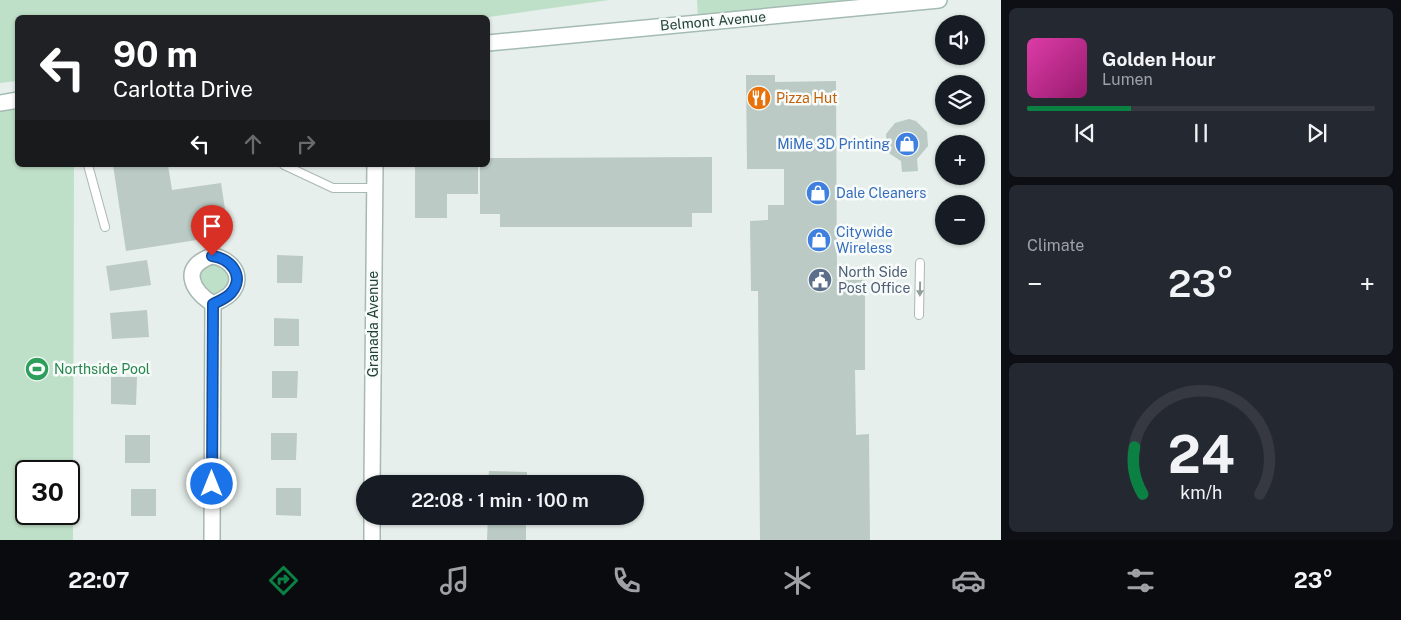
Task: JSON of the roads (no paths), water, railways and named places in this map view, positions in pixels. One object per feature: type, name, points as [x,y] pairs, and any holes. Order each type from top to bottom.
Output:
[{"type":"street","name":"Belmont Avenue","points":[[490,43],[939,0]]},
{"type":"street","points":[[0,103],[15,100]]},
{"type":"street","name":"Granada Avenue","points":[[372,475],[375,167]]},
{"type":"street","points":[[212,540],[213,304]]},
{"type":"street","points":[[372,525],[372,540]]},
{"type":"lane","points":[[89,167],[105,227]]},
{"type":"lane","points":[[288,167],[333,188],[374,188]]},
{"type":"lane","points":[[919,315],[920,263]]},
{"type":"place","name":"Pizza Hut","points":[[759,98]]},
{"type":"place","name":"MiMe 3D Printing","points":[[907,144]]},
{"type":"place","name":"Dale Cleaners","points":[[818,193]]},
{"type":"place","name":"Citywide Wireless","points":[[819,240]]},
{"type":"place","name":"North Side Post Office","points":[[820,280]]},
{"type":"place","name":"Northside Pool","points":[[37,369]]}]
